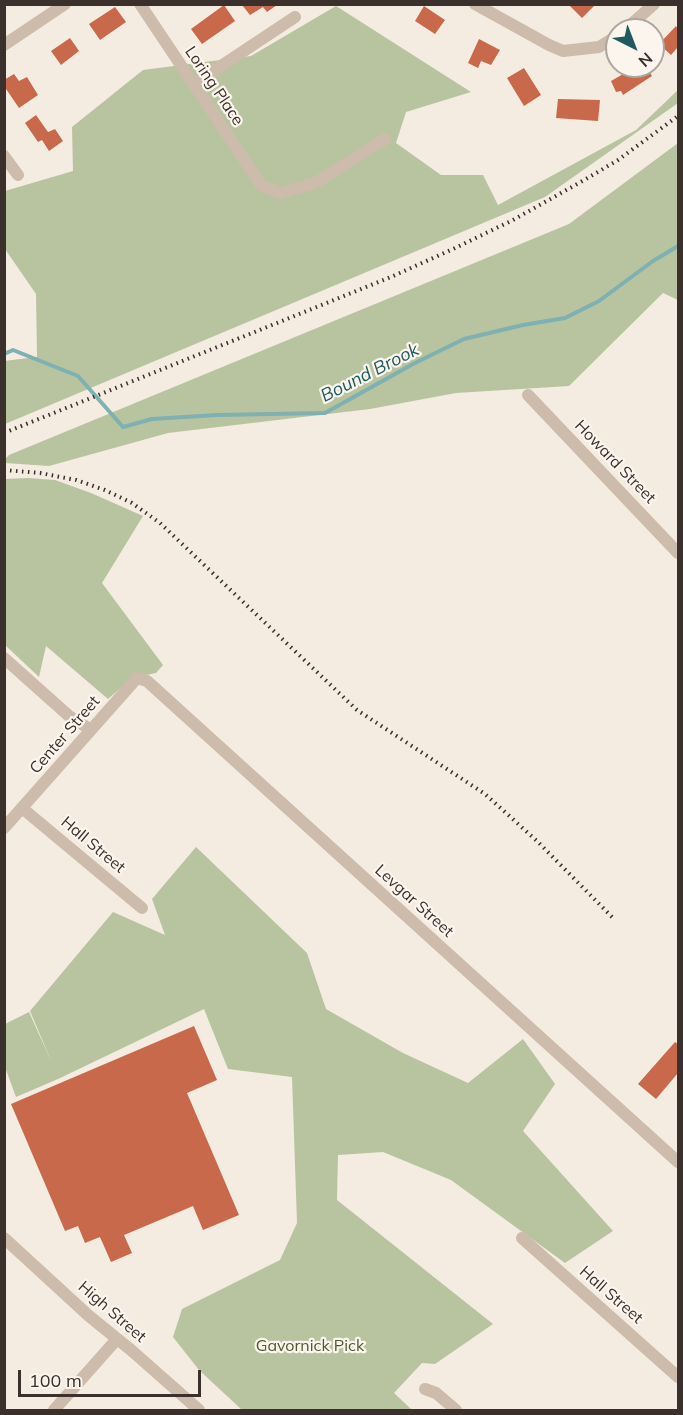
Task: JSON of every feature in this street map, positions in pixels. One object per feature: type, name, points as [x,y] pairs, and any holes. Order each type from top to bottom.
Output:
[{"type":"street","points":[[4,45],[65,4]]},
{"type":"street","name":"Loring Place","points":[[140,4],[261,185],[280,193],[315,183],[385,139]]},
{"type":"street","points":[[475,4],[563,51],[599,47],[605,43]]},
{"type":"street","points":[[638,18],[654,4]]},
{"type":"street","points":[[194,84],[295,17]]},
{"type":"street","points":[[4,156],[18,175]]},
{"type":"street","name":"Howard Street","points":[[528,395],[678,553]]},
{"type":"street","points":[[4,658],[69,716],[91,730]]},
{"type":"street","name":"Levgar Street","points":[[126,690],[137,678],[147,681],[678,1162]]},
{"type":"street","name":"Center Street","points":[[4,828],[126,690]]},
{"type":"street","name":"Hall Street","points":[[22,808],[142,908]]},
{"type":"street","name":"High Street","points":[[4,1238],[199,1410]]},
{"type":"street","name":"Hall Street","points":[[522,1238],[678,1377]]},
{"type":"street","points":[[54,1410],[117,1339]]},
{"type":"street","points":[[424,1389],[436,1393],[456,1410]]},
{"type":"green space","points":[[336,6],[471,92],[406,112],[396,143],[441,175],[483,175],[498,205],[636,130],[678,90],[678,103],[545,197],[5,424],[4,361],[37,357],[36,294],[5,249],[5,191],[73,171],[72,127],[143,70],[251,56]]},
{"type":"green space","points":[[678,143],[678,300],[663,293],[569,386],[456,393],[370,409],[168,433],[49,466],[5,463],[9,455],[569,224]]},
{"type":"green space","points":[[4,479],[55,480],[143,516],[102,583],[163,665],[156,673],[132,678],[108,699],[46,646],[39,677],[5,645]]},
{"type":"green space","name":"Gavornick Pick","points":[[196,847],[307,953],[326,1009],[403,1053],[468,1083],[523,1039],[555,1084],[523,1131],[613,1231],[565,1263],[451,1180],[383,1152],[338,1155],[337,1200],[493,1324],[435,1364],[422,1363],[394,1393],[412,1410],[242,1410],[199,1370],[173,1337],[182,1309],[280,1260],[297,1223],[292,1077],[228,1069],[204,1009],[16,1097],[5,1067],[5,1024],[29,1012],[52,1063],[30,1011],[113,912],[165,935],[152,899]]},
{"type":"building","points":[[568,4],[596,4],[582,18]]},
{"type":"building","points":[[224,5],[235,21],[202,44],[191,29]]},
{"type":"building","points":[[242,5],[277,5],[267,12],[263,7],[250,15]]},
{"type":"building","points":[[424,6],[445,20],[435,34],[415,21]]},
{"type":"building","points":[[115,7],[126,22],[100,40],[89,24]]},
{"type":"building","points":[[676,26],[678,47],[671,55],[665,50],[665,38]]},
{"type":"building","points":[[70,38],[79,51],[61,65],[51,51]]},
{"type":"building","points":[[479,39],[500,50],[491,65],[481,61],[478,68],[468,63]]},
{"type":"building","points":[[524,68],[541,95],[524,106],[507,78]]},
{"type":"building","points":[[14,74],[19,81],[27,77],[38,95],[19,108],[4,86],[4,80]]},
{"type":"building","points":[[616,78],[649,78],[623,95],[621,91],[616,92],[611,81]]},
{"type":"building","points":[[558,99],[600,100],[598,121],[556,118]]},
{"type":"building","points":[[36,115],[48,132],[55,129],[63,141],[49,151],[42,140],[38,142],[25,123]]},
{"type":"building","points":[[194,1026],[217,1080],[187,1093],[239,1215],[203,1230],[193,1206],[124,1235],[132,1253],[111,1262],[100,1237],[85,1243],[78,1226],[65,1231],[11,1104]]},
{"type":"building","points":[[675,1042],[678,1044],[678,1073],[656,1099],[638,1084]]},
{"type":"waterway","name":"Bound Brook","points":[[4,354],[13,350],[78,376],[123,427],[152,419],[325,413],[413,364],[464,339],[565,318],[599,301],[653,261],[678,246]]},
{"type":"railway","points":[[4,433],[391,277],[453,249],[513,220],[586,179],[618,160],[678,116]]},
{"type":"railway","points":[[4,470],[40,473],[76,480],[132,503],[160,523],[357,710],[485,794],[537,841],[615,920]]}]
